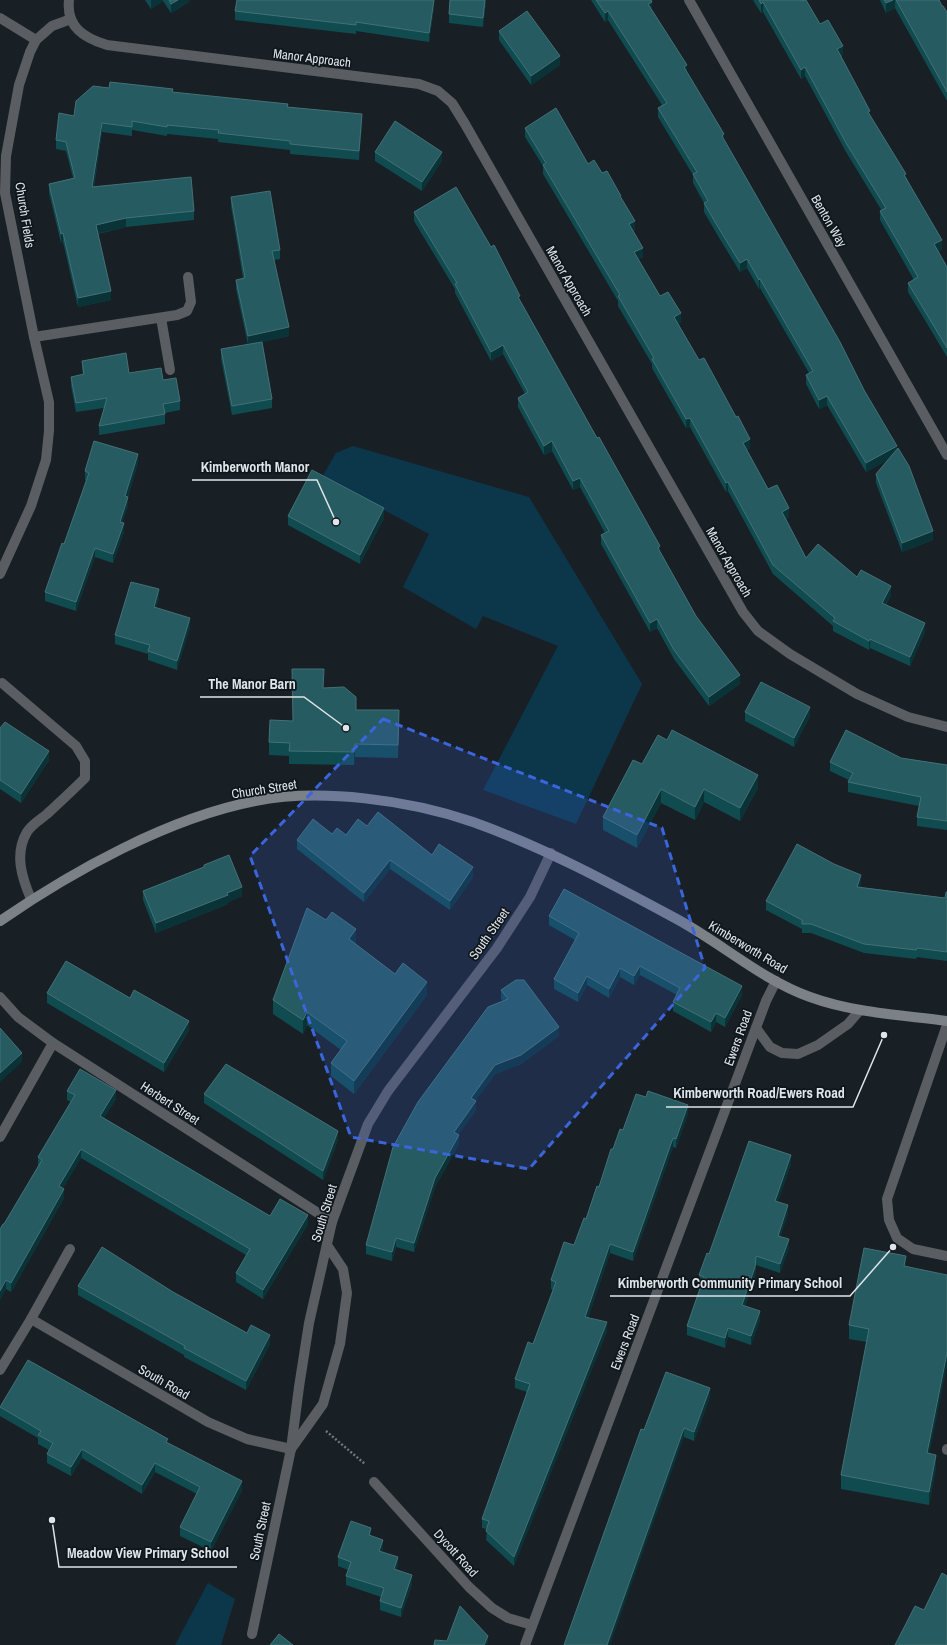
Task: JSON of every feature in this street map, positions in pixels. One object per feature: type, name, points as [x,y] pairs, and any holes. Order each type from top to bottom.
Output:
[{"type":"street","points":[[69,0],[70,19]]},
{"type":"street","name":"Benton Way","points":[[689,0],[947,455]]},
{"type":"street","points":[[0,18],[36,40]]},
{"type":"street","name":"Church Fields","points":[[0,574],[31,506],[46,460],[50,431],[49,402],[34,337],[5,193],[6,156],[19,85],[30,52],[36,40],[52,26],[70,19]]},
{"type":"street","name":"Manor Approach","points":[[70,19],[80,32],[91,40],[107,45],[419,84],[438,91],[452,103],[465,124],[743,612],[758,631],[790,654],[857,694],[908,717],[947,727]]},
{"type":"street","points":[[34,337],[177,315],[187,311],[191,302],[188,277]]},
{"type":"street","points":[[161,318],[170,370]]},
{"type":"street","points":[[2,683],[76,746],[85,761],[85,778],[28,831],[23,842],[20,859],[23,880],[31,899]]},
{"type":"street","name":"Church Street","points":[[0,921],[31,899],[90,865],[148,837],[203,815],[256,801],[305,795],[360,798],[416,806],[472,821],[551,853]]},
{"type":"street","name":"Kimberworth Road","points":[[551,853],[679,920],[776,981],[809,997],[860,1010],[947,1021]]},
{"type":"street","name":"South Street","points":[[252,1634],[291,1449],[309,1323],[332,1222],[368,1124],[388,1091],[497,948],[530,897],[551,853]]},
{"type":"street","name":"Ewers Road","points":[[525,1645],[766,1001],[776,981]]},
{"type":"street","name":"Herbert Street","points":[[0,997],[18,1017],[52,1043],[332,1222]]},
{"type":"street","points":[[756,1028],[770,1047],[782,1053],[798,1054],[818,1045],[848,1024],[860,1010]]},
{"type":"street","points":[[947,1025],[887,1199],[889,1220],[897,1238],[913,1249],[947,1256]]},
{"type":"street","points":[[0,1137],[52,1043]]},
{"type":"street","points":[[291,1449],[323,1404],[340,1344],[347,1293],[343,1268],[327,1245]]},
{"type":"street","points":[[0,1370],[31,1319],[70,1249]]},
{"type":"street","name":"South Road","points":[[31,1319],[208,1422],[247,1439],[291,1449]]},
{"type":"street","name":"Dycott Road","points":[[374,1482],[469,1587],[492,1608],[508,1618],[532,1625]]},
{"type":"path","points":[[313,1420],[370,1468],[374,1482]]},
{"type":"highlighted area","points":[[383,719],[662,828],[705,968],[529,1169],[351,1137],[250,856]]},
{"type":"shaded area","points":[[353,446],[529,497],[642,684],[576,824],[483,790],[558,646],[483,616],[476,629],[403,587],[429,534],[322,477],[336,453]]},
{"type":"shaded area","points":[[208,1583],[235,1599],[221,1645],[175,1645]]},
{"type":"building","points":[[169,0],[178,0],[171,4]]},
{"type":"building","points":[[237,0],[434,0],[429,33],[356,22],[356,25],[235,11]]},
{"type":"building","points":[[450,0],[485,0],[483,18],[449,14]]},
{"type":"building","points":[[596,0],[651,0],[652,2],[648,4],[687,65],[684,67],[724,134],[722,136],[840,342],[864,390],[897,446],[866,463],[827,396],[819,400],[806,375],[813,371],[760,279],[759,280],[747,259],[740,263],[704,203],[708,201],[693,174],[697,172],[658,108],[667,103],[608,11],[605,13]]},
{"type":"building","points":[[759,0],[806,0],[820,24],[828,20],[843,46],[837,49],[870,111],[868,112],[906,174],[904,175],[942,240],[934,244],[947,267],[947,348],[908,283],[918,277],[880,211],[886,208],[846,143],[805,67],[801,70],[763,2],[761,4]]},
{"type":"building","points":[[884,0],[893,0],[886,3]]},
{"type":"building","points":[[896,0],[939,0],[947,12],[947,92]]},
{"type":"building","points":[[527,11],[560,56],[531,76],[499,31]]},
{"type":"building","points":[[110,82],[173,89],[172,92],[288,104],[287,107],[362,114],[359,151],[290,144],[290,141],[218,133],[219,130],[167,125],[167,127],[132,121],[132,127],[102,123],[92,187],[191,177],[194,211],[126,218],[96,225],[111,291],[78,298],[63,233],[61,234],[49,184],[75,178],[66,142],[56,140],[59,113],[74,116],[76,101],[93,86],[109,88]]},
{"type":"building","points":[[556,108],[588,164],[594,160],[602,173],[607,171],[635,221],[629,224],[643,248],[634,252],[660,296],[668,292],[681,313],[674,317],[699,360],[704,358],[736,417],[738,416],[750,439],[743,443],[768,489],[777,485],[789,508],[782,512],[806,558],[818,544],[857,577],[861,570],[891,586],[882,603],[925,623],[910,657],[870,639],[869,641],[833,621],[835,618],[773,565],[728,482],[726,483],[690,418],[686,419],[652,359],[654,358],[618,296],[620,295],[543,165],[546,163],[525,128]]},
{"type":"building","points":[[395,121],[442,152],[422,182],[375,152]]},
{"type":"building","points":[[456,187],[491,247],[494,245],[520,296],[518,297],[597,438],[599,437],[660,546],[658,548],[696,616],[740,675],[709,697],[674,650],[657,619],[650,623],[601,535],[609,531],[580,478],[573,481],[552,441],[544,446],[518,398],[528,392],[503,345],[491,352],[455,284],[457,283],[414,212]]},
{"type":"building","points":[[270,191],[280,250],[272,251],[289,327],[248,336],[236,280],[245,278],[231,197]]},
{"type":"building","points":[[262,342],[272,399],[232,406],[221,349]]},
{"type":"building","points":[[126,353],[129,373],[161,368],[163,380],[176,378],[180,401],[163,404],[165,414],[99,426],[107,398],[76,403],[71,377],[84,374],[82,361]]},
{"type":"building","points":[[94,441],[138,454],[125,496],[128,497],[120,522],[124,523],[113,554],[95,548],[76,602],[45,592],[89,473],[85,471]]},
{"type":"building","points":[[898,448],[909,466],[933,531],[902,543],[876,474]]},
{"type":"building","points":[[312,470],[384,508],[360,555],[288,516]]},
{"type":"building","points":[[131,582],[159,589],[154,607],[190,618],[177,661],[148,651],[150,645],[115,635]]},
{"type":"building","points":[[292,669],[324,669],[323,688],[344,687],[356,697],[356,710],[399,710],[398,745],[355,744],[354,752],[289,751],[290,743],[269,742],[270,720],[293,721]]},
{"type":"building","points":[[761,682],[810,707],[794,738],[745,712]]},
{"type":"building","points":[[5,722],[49,751],[21,794],[0,780],[0,728]]},
{"type":"building","points":[[672,730],[758,775],[740,808],[704,789],[695,807],[661,789],[637,835],[603,817],[633,760],[642,764],[658,735],[667,740]]},
{"type":"building","points":[[846,730],[901,758],[947,765],[947,821],[917,817],[921,797],[848,782],[853,773],[830,762]]},
{"type":"building","points":[[378,812],[432,855],[439,844],[473,867],[450,901],[390,860],[364,893],[297,840],[313,819],[332,834],[337,828],[346,835],[358,819],[367,826]]},
{"type":"building","points":[[797,844],[834,864],[861,875],[857,887],[945,898],[947,892],[947,952],[864,944],[811,924],[802,924],[802,920],[766,901]]},
{"type":"building","points":[[229,855],[242,887],[227,893],[228,895],[156,923],[143,891],[204,867],[204,865]]},
{"type":"building","points":[[564,889],[742,986],[725,1018],[716,1013],[711,1022],[673,1002],[680,988],[640,966],[634,976],[620,968],[609,989],[587,976],[578,993],[554,979],[579,933],[549,916]]},
{"type":"building","points":[[307,908],[326,920],[332,912],[356,929],[349,939],[395,974],[403,963],[427,982],[354,1081],[331,1063],[347,1041],[307,1012],[303,1020],[273,1000]]},
{"type":"building","points":[[66,961],[130,998],[134,990],[189,1021],[164,1063],[47,993]]},
{"type":"building","points":[[516,980],[524,980],[559,1027],[521,1055],[495,1065],[471,1098],[476,1101],[454,1132],[459,1135],[435,1178],[414,1243],[396,1238],[392,1252],[366,1245],[393,1147],[418,1102],[488,1007],[508,999],[501,990]]},
{"type":"building","points":[[0,1028],[22,1053],[0,1073]]},
{"type":"building","points":[[226,1064],[338,1131],[323,1171],[204,1094]]},
{"type":"building","points":[[80,1069],[116,1090],[100,1116],[270,1216],[280,1199],[308,1215],[263,1290],[236,1273],[250,1249],[81,1149],[59,1186],[64,1189],[11,1283],[6,1280],[0,1291],[0,1229],[42,1160],[38,1157],[75,1095],[67,1091]]},
{"type":"building","points":[[648,1091],[688,1105],[676,1139],[673,1138],[633,1252],[610,1244],[585,1317],[607,1322],[514,1557],[486,1531],[489,1521],[482,1519],[530,1384],[515,1379],[528,1342],[533,1344],[556,1282],[551,1280],[564,1242],[574,1245],[584,1218],[586,1219],[597,1186],[599,1187],[611,1149],[613,1149],[620,1129],[623,1130],[636,1094],[646,1097]]},
{"type":"building","points":[[749,1141],[791,1155],[775,1201],[788,1205],[778,1236],[789,1239],[780,1264],[756,1256],[755,1267],[742,1305],[760,1311],[751,1336],[728,1328],[725,1338],[687,1326],[704,1277],[699,1275],[707,1253],[709,1254]]},
{"type":"building","points":[[102,1247],[173,1292],[247,1333],[251,1325],[270,1335],[246,1381],[184,1348],[185,1346],[78,1286]]},
{"type":"building","points":[[864,1248],[906,1256],[904,1266],[947,1275],[947,1353],[927,1453],[936,1455],[929,1492],[841,1475],[869,1329],[849,1325]]},
{"type":"building","points":[[28,1360],[168,1439],[166,1442],[242,1481],[211,1542],[180,1527],[200,1487],[155,1463],[142,1485],[82,1449],[71,1467],[47,1454],[53,1443],[38,1435],[41,1431],[0,1407]]},
{"type":"building","points":[[666,1372],[710,1388],[694,1432],[684,1428],[607,1645],[564,1645],[641,1429],[644,1430]]},
{"type":"building","points":[[351,1521],[371,1528],[369,1535],[383,1540],[379,1551],[398,1557],[394,1569],[412,1575],[401,1608],[380,1601],[384,1588],[346,1576],[351,1562],[338,1557]]},
{"type":"building","points":[[942,1573],[947,1576],[947,1645],[895,1645],[915,1606],[924,1610]]},
{"type":"building","points":[[460,1606],[488,1636],[484,1645],[434,1645],[435,1640],[447,1641]]},
{"type":"building","points":[[279,1634],[293,1645],[270,1645]]},
{"type":"place","name":"Kimberworth Manor","points":[[336,522]]},
{"type":"place","name":"The Manor Barn","points":[[346,728]]},
{"type":"place","name":"Kimberworth Road/Ewers Road","points":[[884,1035]]},
{"type":"place","name":"Kimberworth Community Primary School","points":[[893,1247]]},
{"type":"place","name":"Meadow View Primary School","points":[[52,1520]]}]
